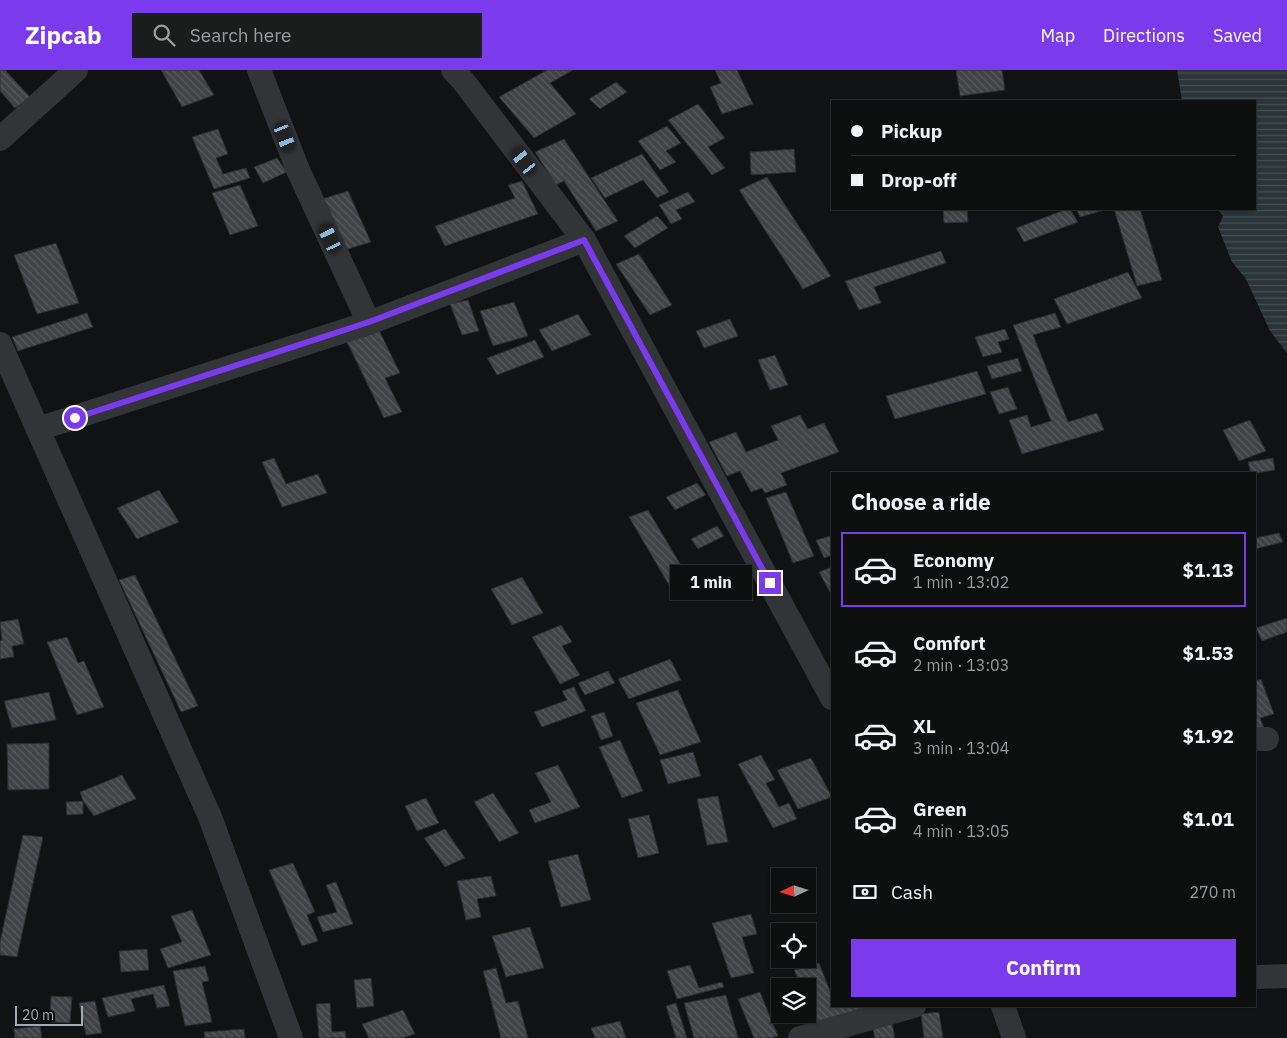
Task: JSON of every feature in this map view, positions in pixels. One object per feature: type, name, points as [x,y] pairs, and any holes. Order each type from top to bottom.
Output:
[{"type":"street","points":[[0,139],[76,70]]},
{"type":"street","points":[[259,70],[298,170],[369,322]]},
{"type":"street","points":[[453,70],[584,240],[831,696]]},
{"type":"street","points":[[38,430],[369,322],[584,240]]},
{"type":"street","points":[[0,344],[210,817],[290,1038]]},
{"type":"street","points":[[1256,977],[1287,976]]},
{"type":"street","points":[[800,1038],[910,1007]]},
{"type":"street","points":[[1003,1007],[1014,1038]]},
{"type":"shaded area","points":[[1177,70],[1287,70],[1287,353],[1270,331],[1246,279],[1232,262],[1218,227],[1223,216],[1218,210],[1256,210],[1256,100],[1182,100]]},
{"type":"building","points":[[0,70],[5,70],[31,98],[15,108],[0,91]]},
{"type":"building","points":[[161,70],[199,70],[214,95],[182,107]]},
{"type":"building","points":[[547,70],[573,70],[550,83],[576,114],[534,138],[499,97]]},
{"type":"building","points":[[715,70],[737,70],[753,104],[722,114],[710,87],[721,83]]},
{"type":"building","points":[[956,70],[1002,70],[1005,90],[960,96]]},
{"type":"building","points":[[616,82],[627,92],[600,109],[589,99]]},
{"type":"building","points":[[698,104],[725,138],[708,147],[725,168],[712,175],[668,120]]},
{"type":"building","points":[[667,126],[681,143],[666,151],[676,162],[660,170],[638,141]]},
{"type":"building","points":[[218,129],[228,154],[216,158],[223,174],[246,168],[250,178],[214,189],[192,137]]},
{"type":"building","points":[[564,139],[618,221],[596,231],[564,181],[556,185],[535,152]]},
{"type":"building","points":[[794,149],[796,172],[751,175],[750,152]]},
{"type":"building","points":[[642,154],[669,192],[657,198],[643,180],[605,198],[591,178]]},
{"type":"building","points":[[277,158],[287,172],[263,183],[254,167]]},
{"type":"building","points":[[767,177],[831,276],[803,289],[739,190]]},
{"type":"building","points":[[522,181],[538,214],[445,246],[435,226],[515,198],[508,185]]},
{"type":"building","points":[[240,185],[258,226],[230,235],[212,193]]},
{"type":"building","points":[[348,191],[371,242],[342,251],[319,200]]},
{"type":"building","points":[[688,192],[695,202],[676,210],[682,219],[671,224],[659,205]]},
{"type":"building","points":[[943,210],[967,210],[968,222],[944,223]]},
{"type":"building","points":[[1064,210],[1071,210],[1078,222],[1024,242],[1016,228]]},
{"type":"building","points":[[1076,210],[1105,210],[1080,217]]},
{"type":"building","points":[[1114,210],[1140,210],[1162,280],[1137,286]]},
{"type":"building","points":[[657,216],[668,228],[635,248],[624,236]]},
{"type":"building","points":[[56,243],[79,303],[37,314],[14,255]]},
{"type":"building","points":[[941,251],[946,263],[874,287],[881,303],[859,310],[845,281]]},
{"type":"building","points":[[639,254],[672,305],[650,315],[616,264]]},
{"type":"building","points":[[1128,272],[1142,298],[1067,324],[1054,299]]},
{"type":"building","points":[[468,300],[479,331],[462,335],[450,304]]},
{"type":"building","points":[[514,302],[528,336],[493,346],[480,311]]},
{"type":"building","points":[[87,313],[93,327],[18,351],[12,337]]},
{"type":"building","points":[[1055,313],[1061,327],[1033,335],[1068,422],[1097,413],[1104,430],[1022,454],[1009,420],[1027,415],[1031,427],[1051,421],[1013,325]]},
{"type":"building","points":[[578,314],[591,335],[552,351],[539,330]]},
{"type":"building","points":[[730,319],[738,336],[704,348],[696,331]]},
{"type":"building","points":[[1005,329],[1009,339],[998,342],[1002,352],[983,357],[975,337]]},
{"type":"building","points":[[379,330],[400,373],[385,378],[402,412],[384,418],[346,340]]},
{"type":"building","points":[[535,340],[544,357],[497,375],[487,358]]},
{"type":"building","points":[[775,355],[788,385],[770,390],[758,360]]},
{"type":"building","points":[[1018,358],[1022,371],[992,379],[987,366]]},
{"type":"building","points":[[977,371],[986,394],[895,419],[886,396]]},
{"type":"building","points":[[1008,387],[1017,409],[999,414],[990,392]]},
{"type":"building","points":[[800,415],[808,429],[824,423],[839,452],[781,473],[787,485],[765,493],[762,488],[751,492],[740,471],[727,476],[709,442],[736,432],[746,452],[778,440],[771,426]]},
{"type":"building","points":[[1250,420],[1266,451],[1239,461],[1223,430]]},
{"type":"building","points":[[274,458],[286,484],[318,474],[327,493],[282,507],[262,462]]},
{"type":"building","points":[[1273,458],[1275,470],[1256,473],[1250,472],[1248,462]]},
{"type":"building","points":[[697,483],[706,495],[675,510],[666,497]]},
{"type":"building","points":[[159,490],[179,522],[137,539],[117,508]]},
{"type":"building","points":[[786,492],[814,556],[793,563],[766,498]]},
{"type":"building","points":[[648,510],[688,577],[669,585],[629,517]]},
{"type":"building","points":[[717,526],[724,536],[698,549],[691,539]]},
{"type":"building","points":[[1279,533],[1283,542],[1256,549],[1256,538]]},
{"type":"building","points":[[831,536],[831,555],[824,558],[816,540]]},
{"type":"building","points":[[831,567],[831,594],[819,572]]},
{"type":"building","points":[[135,575],[198,706],[181,712],[119,580]]},
{"type":"building","points":[[522,577],[543,613],[512,625],[491,589]]},
{"type":"building","points":[[1287,618],[1287,632],[1262,641],[1256,628]]},
{"type":"building","points":[[18,619],[24,644],[12,646],[14,657],[0,659],[0,641],[2,640],[0,622]]},
{"type":"building","points":[[561,625],[572,642],[562,646],[580,675],[560,684],[532,637]]},
{"type":"building","points":[[67,637],[78,663],[84,661],[104,707],[77,715],[47,642]]},
{"type":"building","points":[[670,659],[681,680],[629,699],[618,679]]},
{"type":"building","points":[[608,671],[615,683],[585,695],[578,683]]},
{"type":"building","points":[[1261,679],[1274,714],[1260,718],[1264,728],[1256,731],[1256,681]]},
{"type":"building","points":[[574,687],[586,711],[542,727],[534,712],[567,700],[562,691]]},
{"type":"building","points":[[678,690],[701,742],[660,755],[636,703]]},
{"type":"building","points":[[49,692],[56,720],[12,728],[4,701]]},
{"type":"building","points":[[604,712],[613,736],[601,740],[591,716]]},
{"type":"building","points":[[620,740],[643,791],[622,798],[599,747]]},
{"type":"building","points":[[49,743],[49,789],[8,790],[7,744]]},
{"type":"building","points":[[693,752],[701,776],[668,784],[660,760]]},
{"type":"building","points":[[761,755],[775,780],[766,783],[779,807],[789,803],[797,819],[773,828],[738,764]]},
{"type":"building","points":[[811,758],[831,797],[798,809],[777,770]]},
{"type":"building","points":[[558,765],[580,807],[535,823],[529,810],[551,802],[535,773]]},
{"type":"building","points":[[122,775],[136,799],[94,816],[83,801],[80,792]]},
{"type":"building","points":[[493,793],[519,833],[499,842],[474,802]]},
{"type":"building","points":[[718,796],[728,842],[707,845],[697,799]]},
{"type":"building","points":[[426,798],[439,823],[417,831],[405,806]]},
{"type":"building","points":[[83,801],[83,814],[67,815],[66,802]]},
{"type":"building","points":[[649,815],[659,853],[638,858],[628,819]]},
{"type":"building","points":[[445,829],[465,858],[445,867],[424,838]]},
{"type":"building","points":[[23,835],[43,837],[17,957],[0,955],[0,942]]},
{"type":"building","points":[[578,854],[591,900],[561,907],[548,861]]},
{"type":"building","points":[[293,863],[315,912],[307,915],[318,941],[302,946],[269,870]]},
{"type":"building","points":[[491,876],[496,896],[477,899],[481,917],[466,920],[457,881]]},
{"type":"building","points":[[336,882],[353,924],[323,932],[317,917],[337,912],[326,885]]},
{"type":"building","points":[[192,910],[211,955],[168,968],[160,949],[182,942],[171,916]]},
{"type":"building","points":[[751,914],[757,934],[742,937],[754,973],[731,978],[712,923]]},
{"type":"building","points":[[530,927],[544,968],[506,977],[492,936]]},
{"type":"building","points":[[147,949],[149,970],[121,972],[119,951]]},
{"type":"building","points":[[819,963],[831,993],[831,1007],[891,1007],[818,1029],[816,1023],[816,978],[798,978],[794,970],[816,968],[816,964]]},
{"type":"building","points":[[690,965],[699,988],[722,982],[724,987],[677,999],[667,971]]},
{"type":"building","points":[[205,966],[209,981],[202,982],[212,1022],[185,1026],[173,971]]},
{"type":"building","points":[[496,968],[506,1003],[518,1001],[528,1038],[501,1038],[483,971]]},
{"type":"building","points":[[371,978],[374,1006],[357,1008],[354,980]]},
{"type":"building","points":[[164,985],[170,1006],[157,1008],[153,994],[131,999],[135,1011],[108,1017],[102,998]]},
{"type":"building","points":[[760,992],[771,1023],[778,1036],[754,1038],[738,999]]},
{"type":"building","points":[[726,995],[738,1038],[694,1038],[684,1003]]},
{"type":"building","points":[[51,996],[72,997],[70,1023],[50,1022]]},
{"type":"building","points":[[95,1001],[102,1033],[86,1035],[79,1003]]},
{"type":"building","points":[[330,1003],[332,1032],[345,1031],[346,1038],[319,1038],[316,1004]]},
{"type":"building","points":[[676,1003],[687,1038],[676,1038],[666,1006]]},
{"type":"building","points":[[403,1010],[415,1034],[402,1038],[369,1038],[362,1024]]},
{"type":"building","points":[[939,1012],[943,1038],[924,1038],[921,1014]]},
{"type":"building","points":[[620,1021],[626,1038],[595,1038],[591,1028]]},
{"type":"building","points":[[892,1023],[895,1038],[875,1038],[872,1025]]},
{"type":"building","points":[[40,1026],[42,1038],[15,1038],[14,1029]]},
{"type":"building","points":[[244,1029],[245,1038],[205,1038],[204,1032]]},
{"type":"route","points":[[75,418],[369,322],[584,240],[770,583]]}]
